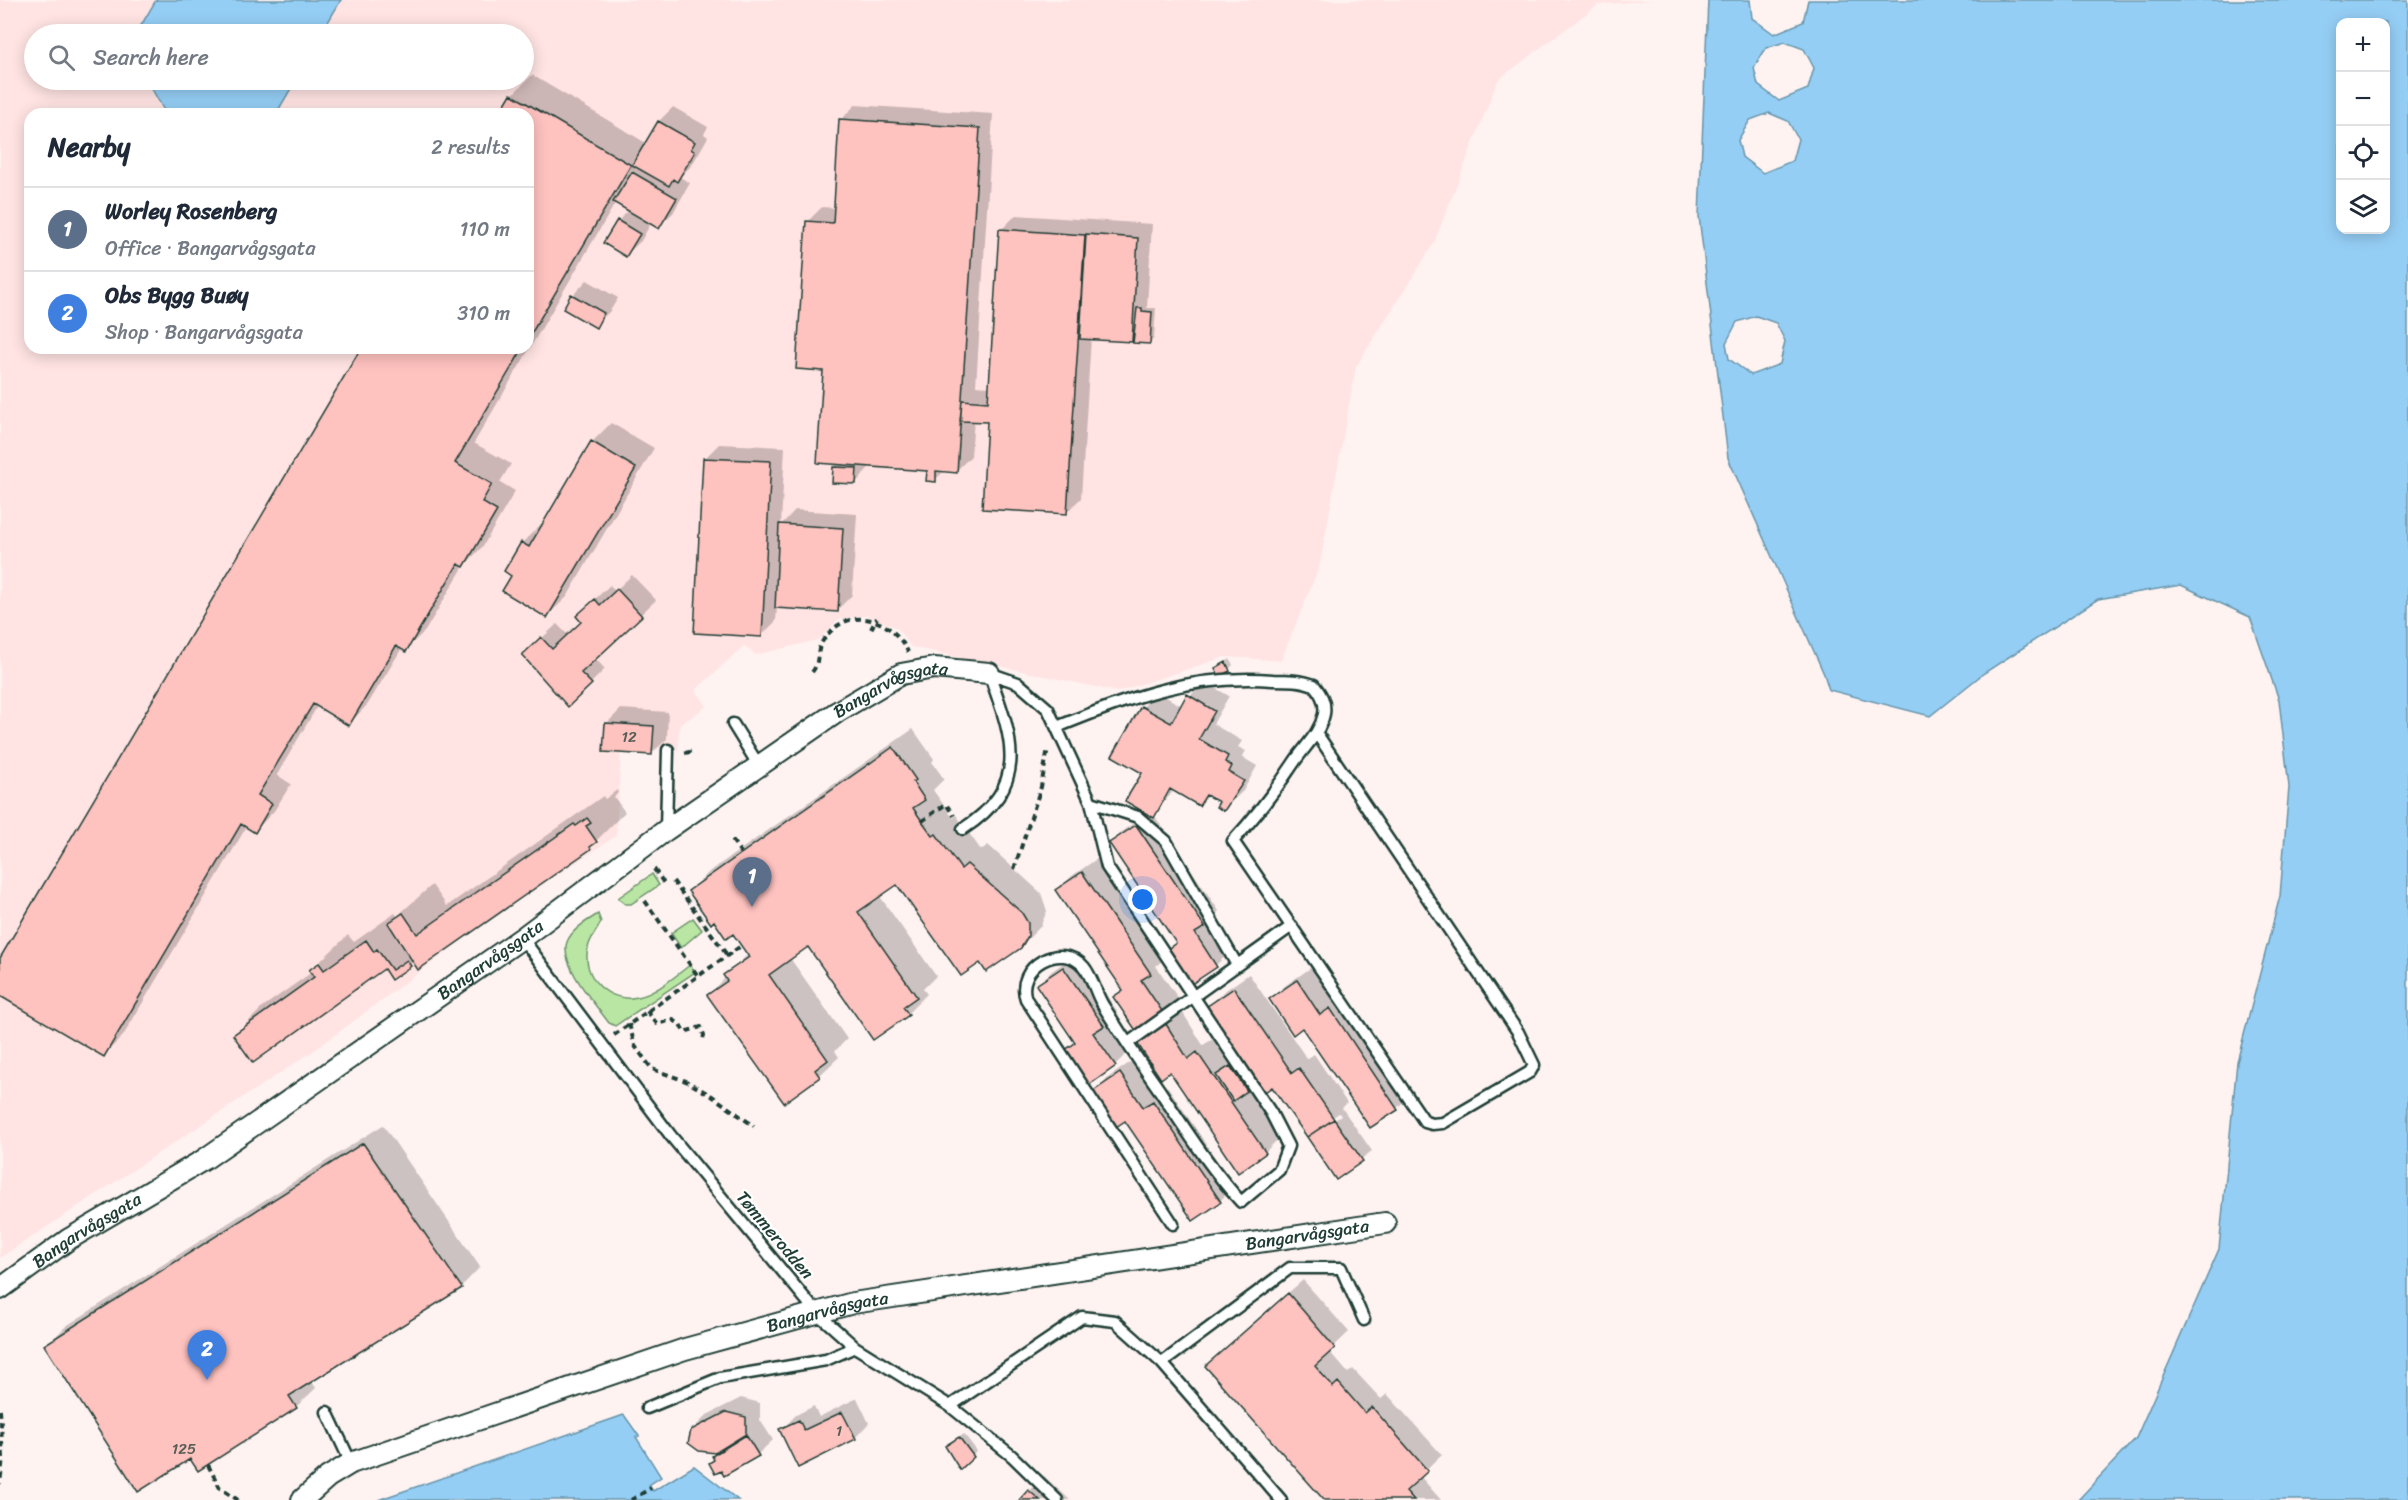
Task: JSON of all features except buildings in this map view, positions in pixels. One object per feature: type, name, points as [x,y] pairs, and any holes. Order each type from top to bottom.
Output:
[{"type":"street","name":"Bangarvågsgata","points":[[0,1289],[69,1239],[205,1159],[522,938],[666,830],[824,720],[901,674],[934,668],[989,673]]},
{"type":"street","name":"Bangarvågsgata","points":[[302,1500],[328,1477],[351,1463],[685,1348],[818,1313],[874,1299],[1385,1222]]},
{"type":"lane","points":[[989,673],[1027,689],[1051,715],[1091,802],[1107,867],[1271,1113],[1288,1146],[1279,1170],[1241,1202],[1210,1168],[1103,1005],[1086,969],[1077,960],[1057,955],[1038,963],[1031,970],[1025,983],[1026,999],[1173,1224]]},
{"type":"lane","points":[[963,829],[981,817],[998,799],[1008,777],[1012,752],[1009,727],[989,673]]},
{"type":"lane","points":[[1057,727],[1139,695],[1205,682],[1251,678],[1314,685],[1324,702],[1324,713],[1317,734],[1296,759],[1277,791],[1233,841],[1425,1122],[1443,1123],[1530,1072],[1534,1065],[1518,1032],[1317,734]]},
{"type":"lane","points":[[733,724],[759,766]]},
{"type":"lane","points":[[666,830],[668,750]]},
{"type":"lane","points":[[1091,802],[1138,817],[1166,841],[1238,964]]},
{"type":"lane","points":[[1128,1043],[1292,926]]},
{"type":"lane","name":"Tømmerodden","points":[[522,938],[671,1136],[818,1313],[855,1347],[951,1406],[1012,1456],[1057,1500]]},
{"type":"lane","points":[[1162,1363],[1290,1268],[1341,1268],[1364,1320]]},
{"type":"lane","points":[[951,1406],[1082,1317],[1115,1321],[1162,1363],[1281,1500]]},
{"type":"lane","points":[[647,1408],[720,1378],[826,1360],[855,1347]]},
{"type":"lane","points":[[327,1412],[351,1463]]},
{"type":"path","points":[[812,672],[817,666],[820,644],[836,625],[861,618],[882,623],[903,640],[909,654],[919,655]]},
{"type":"path","points":[[871,629],[877,620]]},
{"type":"path","points":[[1014,868],[1046,767],[1051,715]]},
{"type":"path","points":[[922,821],[946,804],[963,829]]},
{"type":"path","points":[[732,840],[741,853]]},
{"type":"path","points":[[654,870],[666,886]]},
{"type":"path","points":[[673,881],[727,955]]},
{"type":"path","points":[[645,901],[698,976]]},
{"type":"path","points":[[602,1043],[741,946]]},
{"type":"path","points":[[647,1011],[657,1024],[673,1020],[680,1024],[684,1032],[701,1027],[704,1035],[703,1041]]},
{"type":"path","points":[[629,1024],[635,1046],[652,1069],[686,1081],[712,1096],[753,1126]]},
{"type":"path","points":[[0,1410],[3,1457],[0,1484]]},
{"type":"path","points":[[207,1465],[220,1488],[238,1500]]},
{"type":"path","points":[[632,1500],[651,1488]]},
{"type":"shaded area","points":[[0,0],[1653,0],[1598,5],[1498,80],[1434,243],[1356,367],[1320,565],[1281,661],[1225,657],[1118,692],[911,647],[897,628],[867,615],[838,620],[818,640],[756,655],[744,646],[696,690],[707,706],[680,725],[678,750],[653,748],[652,755],[621,753],[616,836],[492,918],[315,1050],[0,1258]]},
{"type":"green space","points":[[652,874],[659,885],[631,904],[625,904],[618,898]]},
{"type":"green space","points":[[598,914],[601,922],[589,944],[587,959],[593,978],[608,992],[627,998],[638,997],[659,988],[690,965],[695,972],[615,1026],[609,1023],[580,984],[573,973],[566,951],[567,942],[572,933]]},
{"type":"green space","points":[[693,918],[702,930],[681,948],[671,933]]},
{"type":"water","points":[[156,0],[341,0],[327,24],[142,24]]},
{"type":"water","points":[[1708,0],[1750,0],[1752,18],[1774,34],[1803,22],[1808,0],[2408,0],[2408,1500],[2078,1500],[2136,1438],[2219,1249],[2237,1062],[2280,896],[2289,787],[2279,700],[2250,617],[2181,585],[2098,599],[1984,673],[1930,716],[1829,690],[1824,674],[1728,458],[1699,216]],"holes":[[[1785,42],[1804,49],[1814,68],[1808,89],[1779,101],[1758,85],[1754,68],[1766,48]],[[1769,113],[1788,121],[1798,139],[1792,161],[1763,173],[1742,157],[1738,140],[1750,120]],[[1756,316],[1776,323],[1785,341],[1780,364],[1751,375],[1729,359],[1726,343],[1737,322]]]},
{"type":"water","points":[[153,90],[290,90],[280,108],[163,108]]},
{"type":"water","points":[[624,1415],[639,1436],[636,1437],[661,1477],[649,1485],[653,1491],[694,1466],[738,1500],[378,1500]]},
{"type":"place","name":"Worley Rosenberg","points":[[752,907]]},
{"type":"place","name":"Obs Bygg Buøy","points":[[207,1380]]}]
